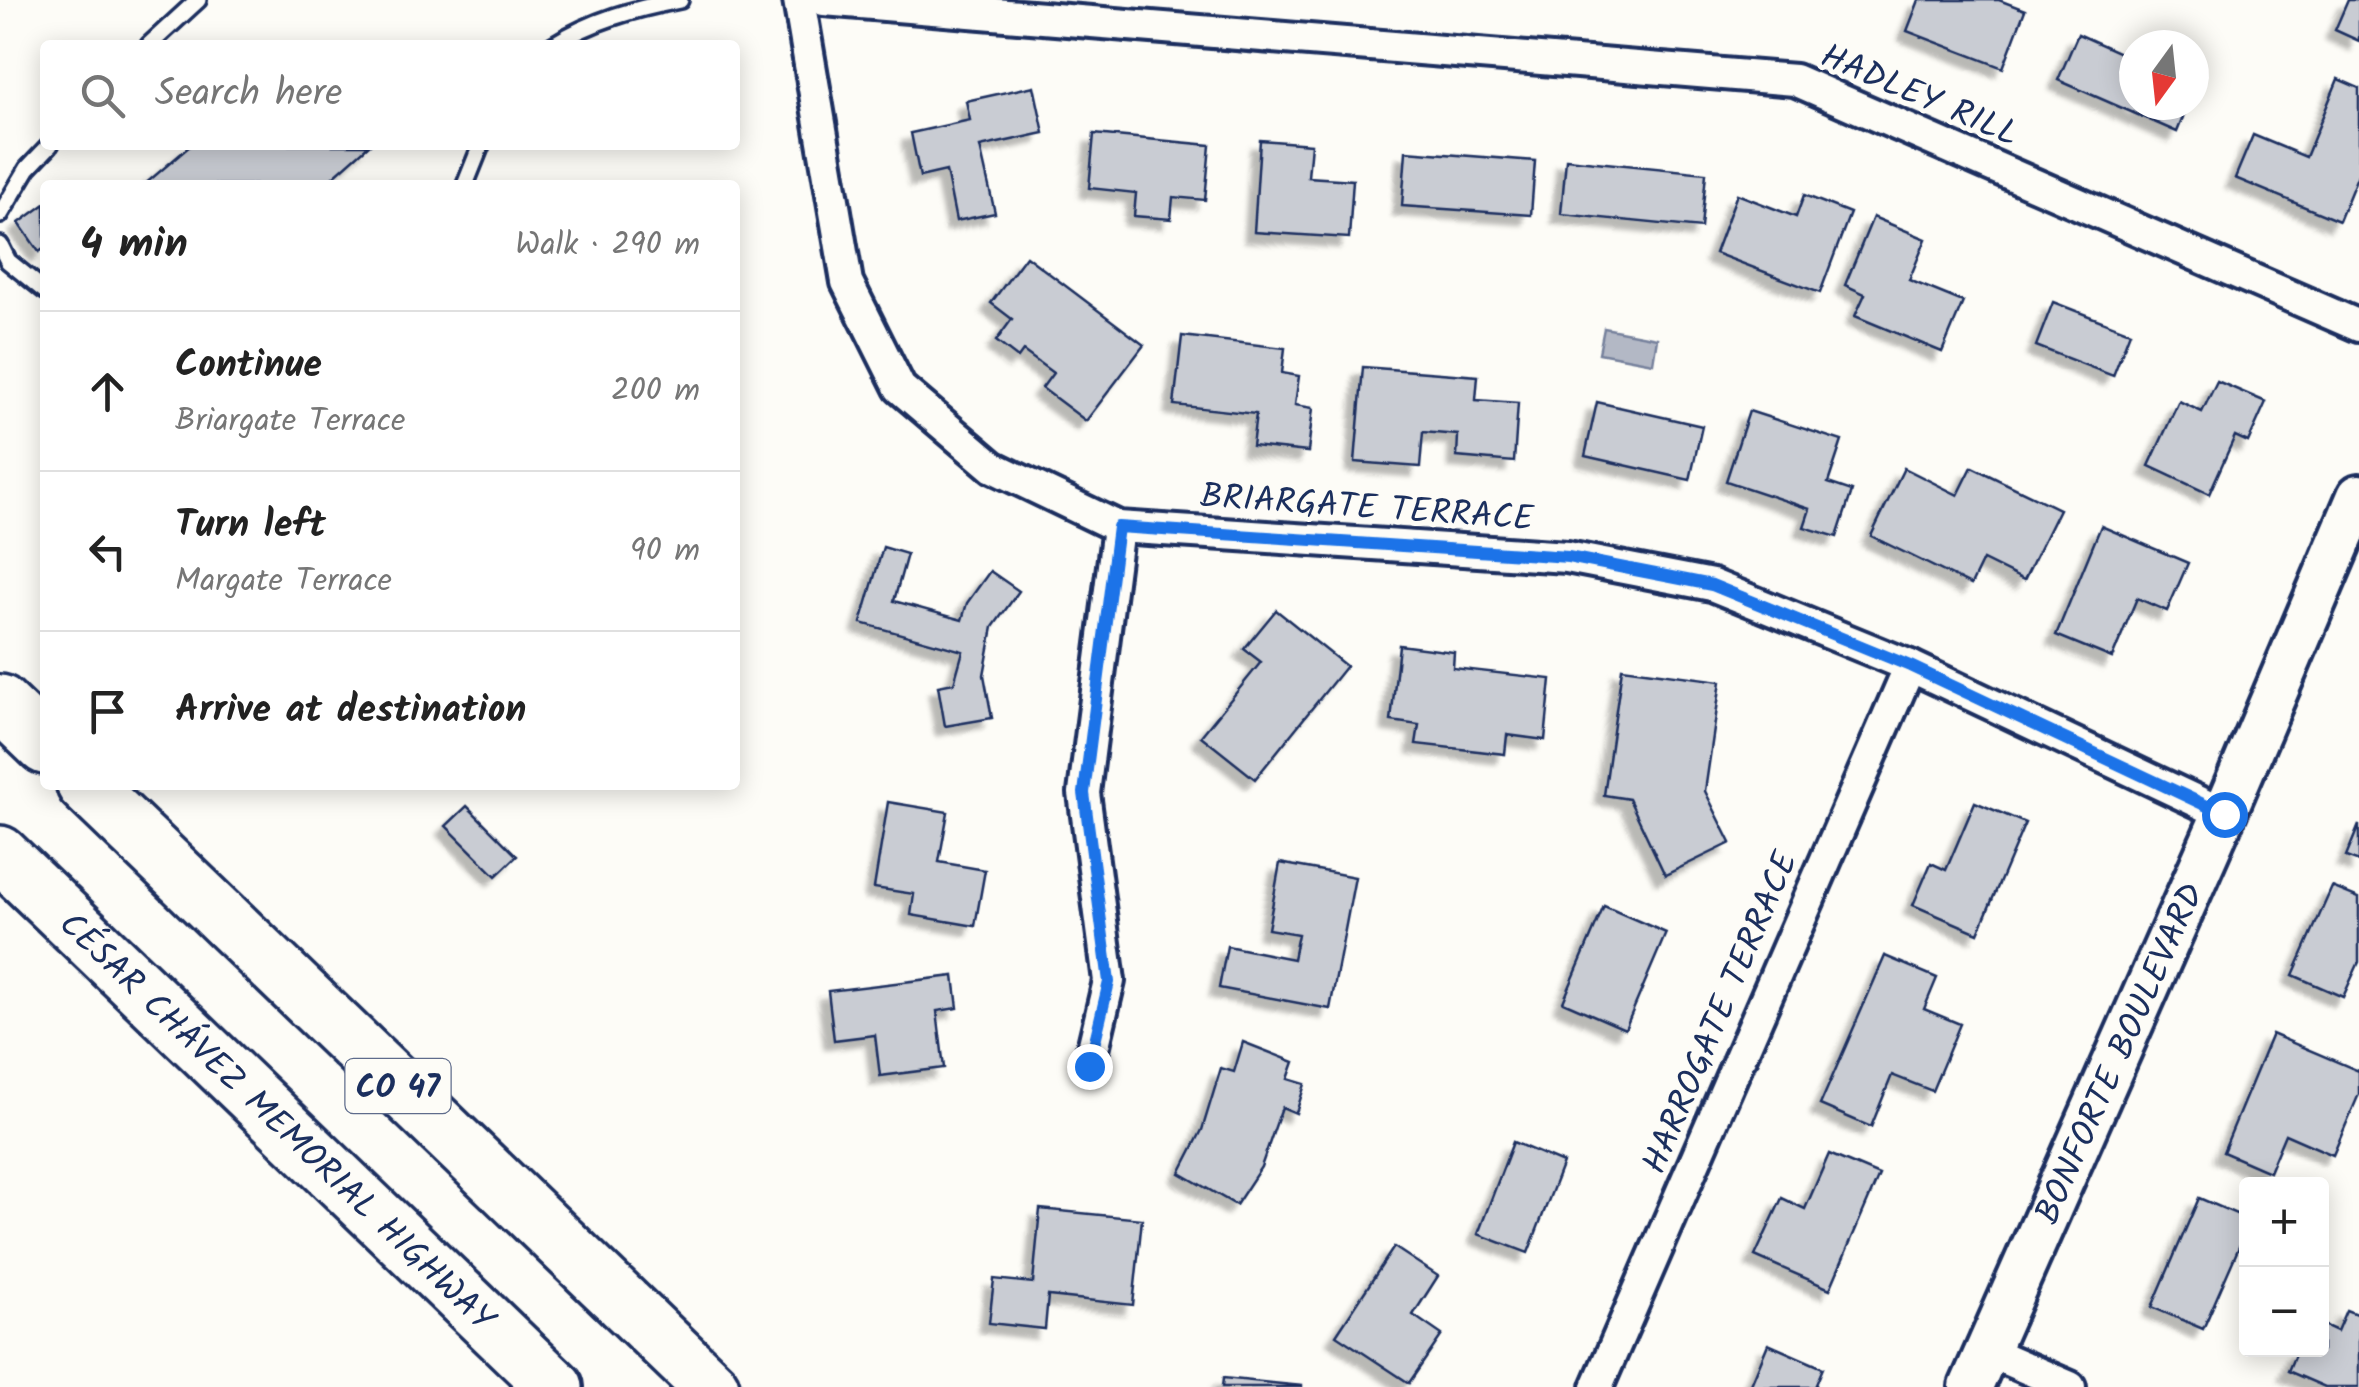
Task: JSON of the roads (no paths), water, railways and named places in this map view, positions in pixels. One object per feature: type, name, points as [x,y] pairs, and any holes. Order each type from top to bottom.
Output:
[{"type":"highway","points":[[0,703],[40,741]]},
{"type":"highway","name":"CO 47","points":[[91,790],[711,1387]]},
{"type":"highway","name":"CÉSAR CHÁVEZ MEMORIAL HIGHWAY","points":[[0,854],[555,1387]]},
{"type":"main road","name":"BONFORTE BOULEVARD","points":[[1979,1369],[2224,814],[2359,496]]},
{"type":"street","name":"BRIARGATE TERRACE","points":[[799,0],[847,282],[900,388],[994,467],[1118,527],[1568,557],[1712,585],[1910,666],[2224,814]]},
{"type":"street","name":"HADLEY RILL","points":[[824,0],[1796,80],[2359,326]]},
{"type":"street","points":[[1089,1066],[1109,982],[1084,793],[1118,527]]},
{"type":"street","name":"HARROGATE TERRACE","points":[[1598,1387],[1910,666]]},
{"type":"street","points":[[1979,1369],[2070,1387]]},
{"type":"lane","points":[[154,40],[198,0]]},
{"type":"lane","points":[[561,40],[581,27],[630,10],[680,0]]},
{"type":"lane","points":[[0,215],[28,168],[45,150]]},
{"type":"lane","points":[[467,180],[480,150]]},
{"type":"lane","points":[[0,245],[8,261],[40,287]]}]
